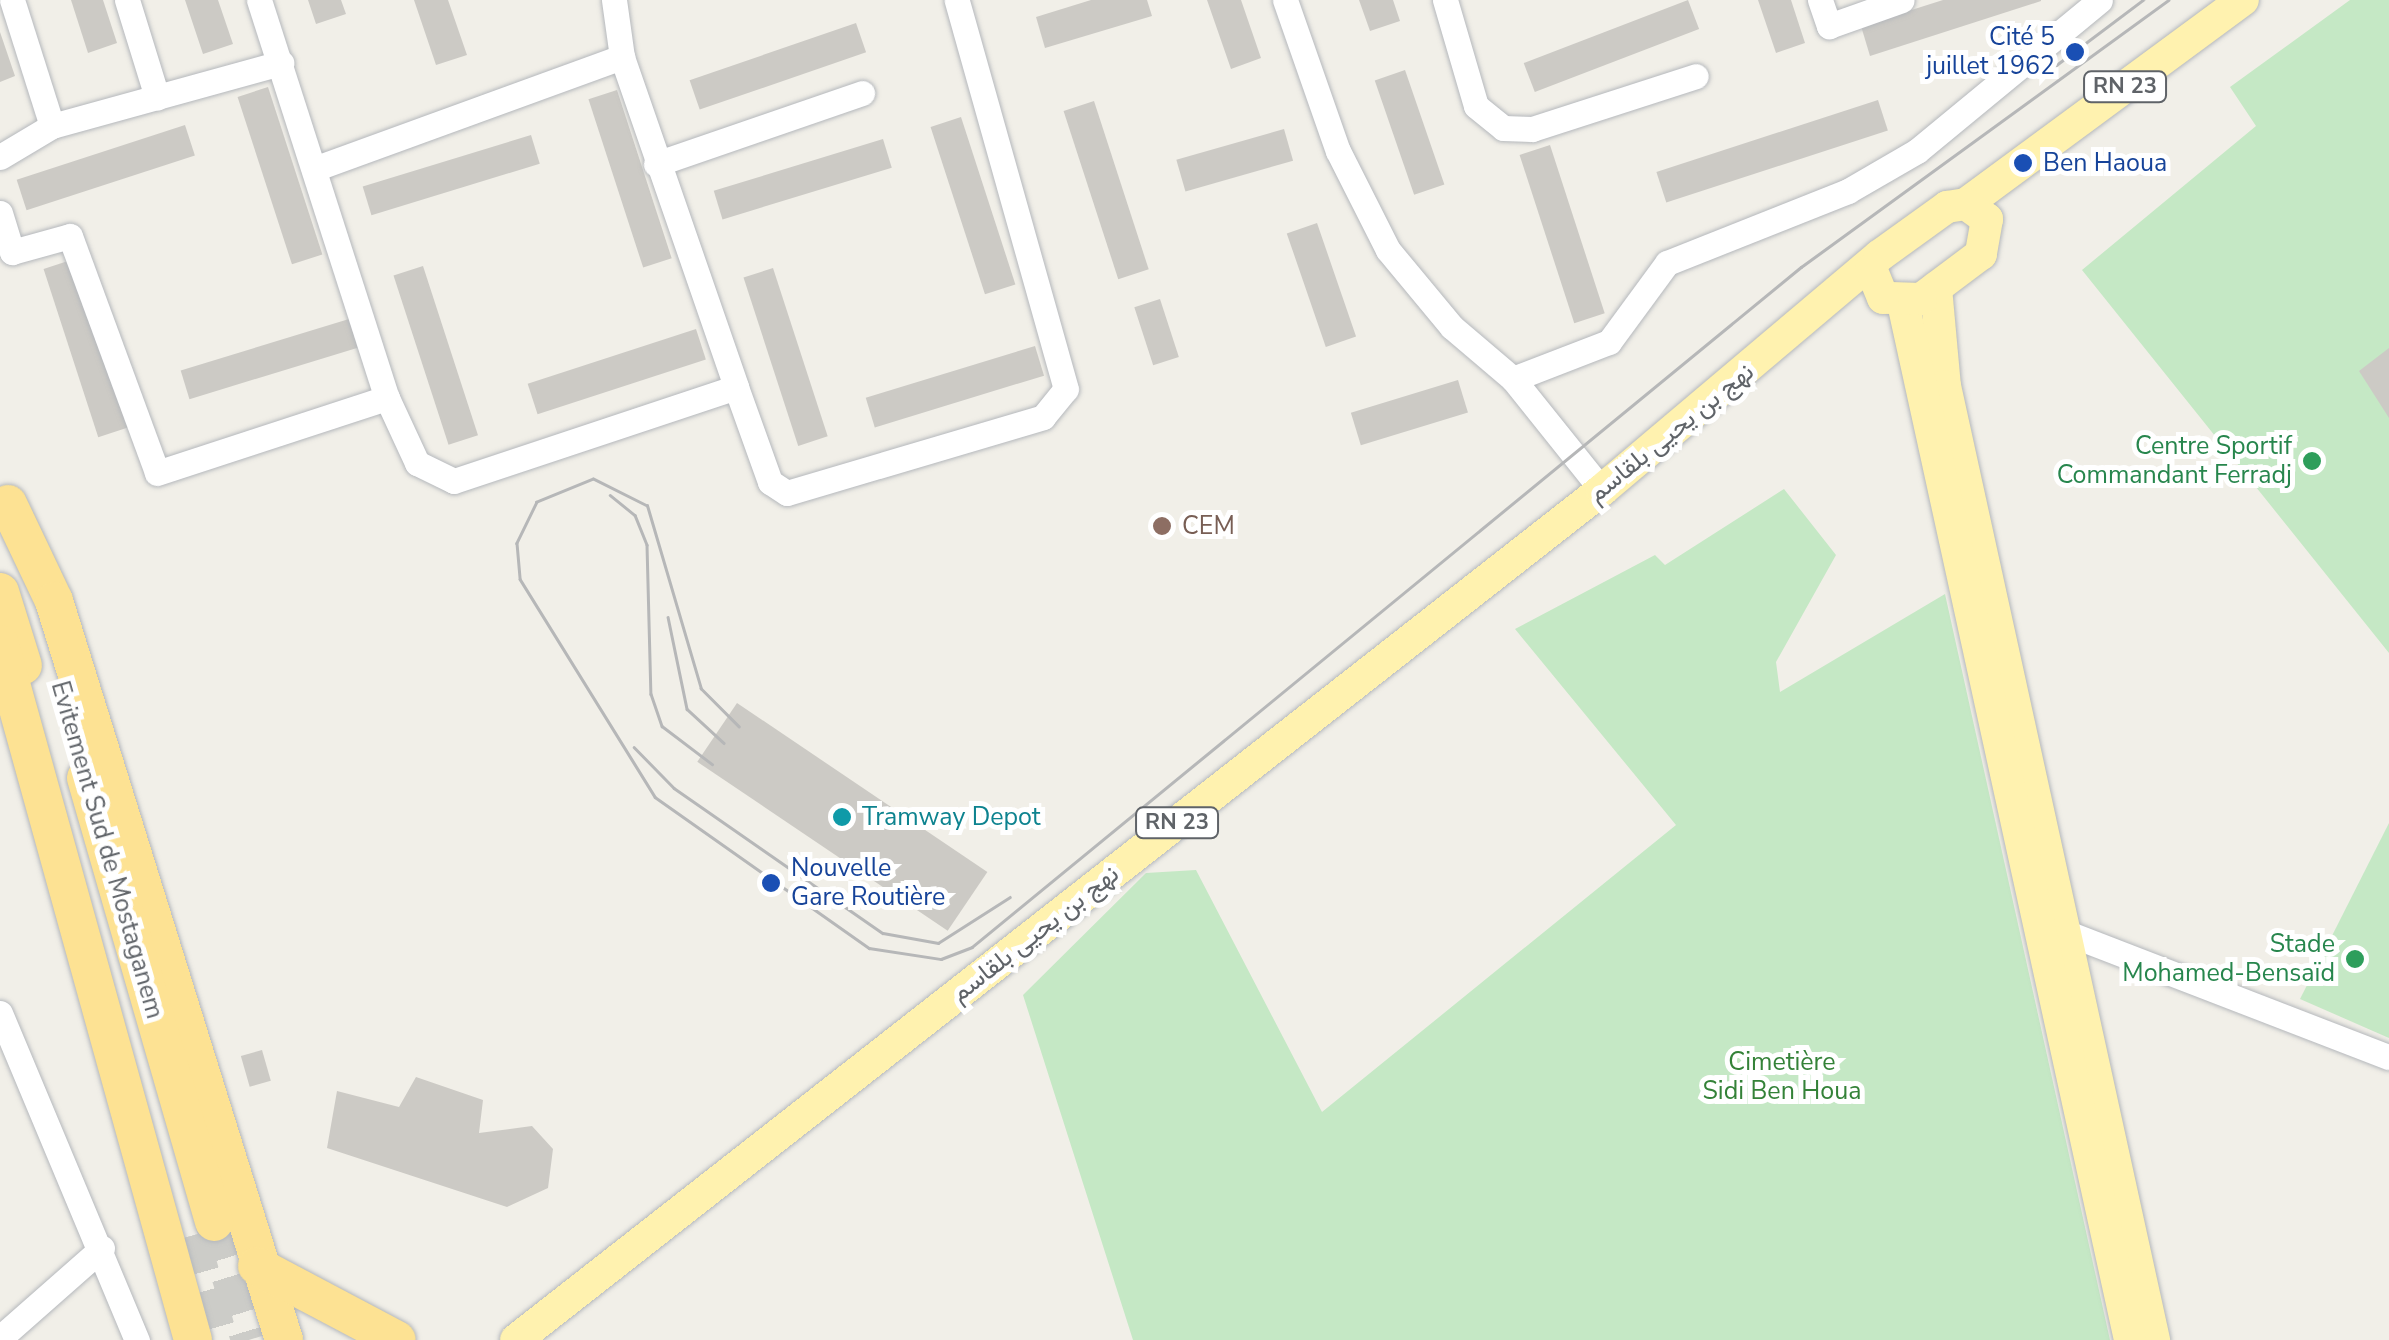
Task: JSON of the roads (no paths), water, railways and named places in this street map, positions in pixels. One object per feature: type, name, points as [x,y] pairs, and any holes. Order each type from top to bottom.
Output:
[{"type":"highway","name":"Evitement Sud de Mostaganem","points":[[0,592],[202,1229],[4,491]]},
{"type":"highway","points":[[4,491],[61,620],[182,990],[258,1266],[284,1340]]},
{"type":"highway","points":[[0,644],[193,1340]]},
{"type":"highway","points":[[258,1266],[397,1340]]},
{"type":"main road","name":"RN 23","points":[[1966,204],[2243,0]]},
{"type":"main road","points":[[1886,290],[1936,288],[1981,254],[2006,174]]},
{"type":"main road","points":[[1886,290],[1947,207],[1966,204],[1990,229]]},
{"type":"main road","points":[[1936,288],[1946,386],[2130,1340]]},
{"type":"main road","points":[[1886,290],[2154,1340]]},
{"type":"main road","name":"نهج بن يحيى بلقاسم","points":[[496,1340],[522,1335],[1602,490],[1822,312],[1886,290]]},
{"type":"street","points":[[12,0],[52,126]]},
{"type":"street","points":[[128,0],[157,97]]},
{"type":"street","points":[[259,0],[388,398],[412,458],[454,481],[736,387]]},
{"type":"street","points":[[614,0],[622,57],[656,164],[770,482],[787,493],[1043,418],[1066,390],[958,0]]},
{"type":"street","points":[[1285,0],[1338,151],[1388,250],[1452,327],[1513,379],[1602,490]]},
{"type":"street","points":[[1445,0],[1476,106],[1503,128],[1532,129],[1696,76]]},
{"type":"street","points":[[1820,0],[1828,26],[1902,0]]},
{"type":"street","points":[[1513,379],[1610,342],[1667,263],[1848,191],[1918,151],[2071,11],[2100,0]]},
{"type":"street","points":[[314,168],[622,57]]},
{"type":"street","points":[[0,157],[52,126],[281,63]]},
{"type":"street","points":[[656,164],[862,92]]},
{"type":"street","points":[[0,214],[12,252],[70,236],[158,473],[388,398]]},
{"type":"street","points":[[2051,926],[2389,1057]]},
{"type":"street","points":[[0,1013],[102,1248],[137,1340]]},
{"type":"street","points":[[0,1338],[102,1248]]},
{"type":"tunnel","points":[[214,1222],[250,1340]]},
{"type":"tunnel","points":[[190,1236],[219,1340]]},
{"type":"tram line","points":[[2051,69],[2143,0]]},
{"type":"tram line","points":[[739,727],[701,689],[647,506],[593,479],[537,502],[517,543],[520,579],[655,797],[869,948],[941,959],[972,947],[1801,267],[2168,0]]},
{"type":"tram line","points":[[610,495],[635,515],[647,545],[651,694],[662,726],[712,764]]},
{"type":"tram line","points":[[668,617],[687,709],[724,743]]},
{"type":"tram line","points":[[634,747],[674,788],[883,933],[938,943],[1010,897]]},
{"type":"place","name":"Cité 5 juillet 1962","points":[[2075,52]]},
{"type":"place","name":"Ben Haoua","points":[[2023,163]]},
{"type":"place","name":"Centre Sportif Commandant Ferradj","points":[[2312,461]]},
{"type":"place","name":"CEM","points":[[1162,526]]},
{"type":"place","name":"Tramway Depot","points":[[842,817]]},
{"type":"place","name":"Nouvelle Gare Routière","points":[[771,883]]},
{"type":"place","name":"Stade Mohamed-Bensaïd","points":[[2355,959]]},
{"type":"park label","name":"Cimetière Sidi Ben Houa","points":[[1782,1078]]}]
